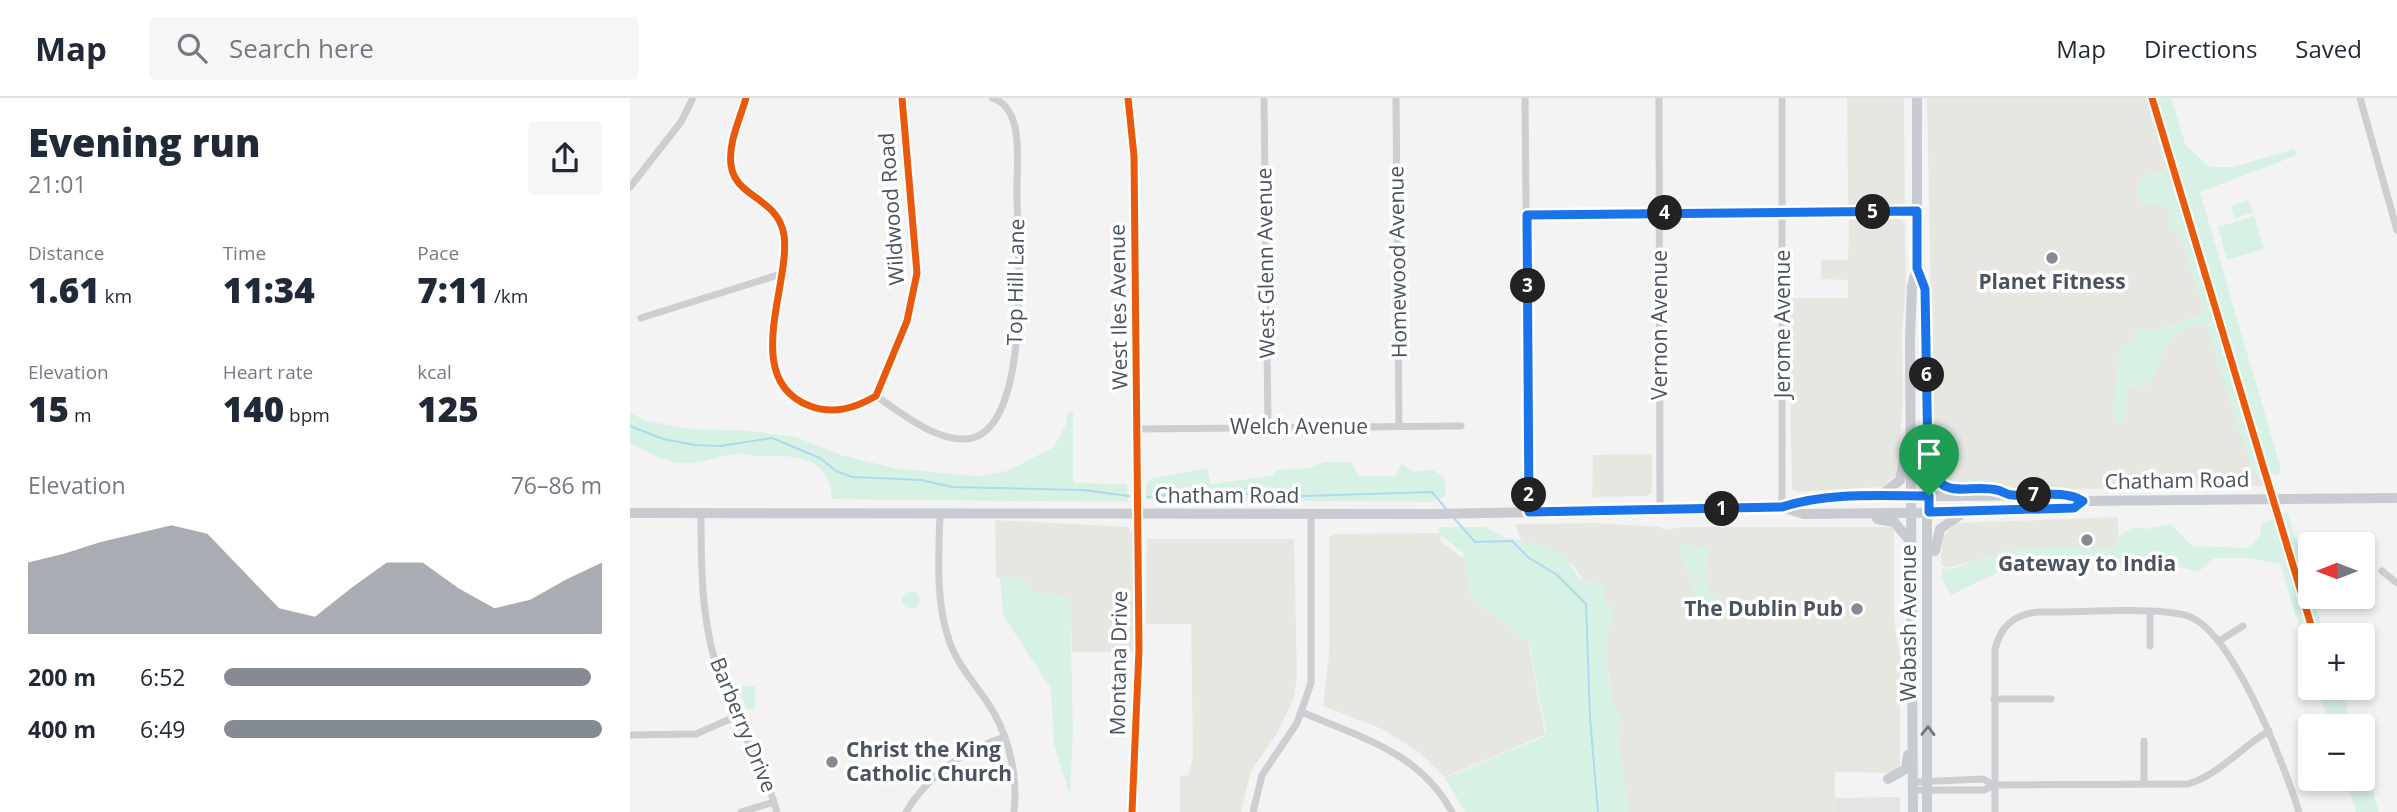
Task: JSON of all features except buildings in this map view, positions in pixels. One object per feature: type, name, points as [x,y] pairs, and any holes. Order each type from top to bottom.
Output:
[{"type":"main road","name":"Wabash Avenue","points":[[1913,812],[1910,339],[1912,286],[1917,268],[1917,98]]},
{"type":"main road","name":"Wabash Avenue","points":[[1917,268],[1925,289],[1929,496],[1927,812]]},
{"type":"main road","points":[[1879,496],[1897,484],[1903,475],[1904,436],[1910,425]]},
{"type":"main road","points":[[1928,461],[1940,482],[1953,490],[1997,490],[2008,495]]},
{"type":"main road","name":"Chatham Road","points":[[1782,507],[1809,498],[1879,496],[2073,495],[2083,501],[2397,498]]},
{"type":"main road","name":"Chatham Road","points":[[630,513],[940,511],[1311,515],[1782,507],[1812,514],[2074,508],[2083,501]]},
{"type":"main road","points":[[1928,666],[1935,640],[1936,536],[1943,525],[1966,512]]},
{"type":"main road","points":[[1812,514],[1835,519],[1888,519],[1902,528],[1912,542]]},
{"type":"main road","points":[[1888,779],[1902,774],[1908,765],[1908,714],[1914,692]]},
{"type":"street","points":[[630,187],[681,122],[693,98]]},
{"type":"street","points":[[746,98],[732,146],[731,167],[740,186],[772,208],[782,227],[784,248],[772,337],[775,363],[783,384],[800,401],[829,411],[852,407],[876,396]]},
{"type":"street","name":"Wildwood Road","points":[[876,396],[907,321],[917,284],[902,98]]},
{"type":"street","name":"Top Hill Lane","points":[[876,396],[919,423],[957,439],[983,434],[999,414],[1012,372],[1018,334],[1016,144],[1009,109],[1001,101],[992,98]]},
{"type":"street","name":"West Iles Avenue","points":[[1128,98],[1134,156],[1138,515]]},
{"type":"street","name":"West Glenn Avenue","points":[[1264,98],[1268,427]]},
{"type":"street","name":"Homewood Avenue","points":[[1395,98],[1399,427]]},
{"type":"street","points":[[1525,98],[1529,512]]},
{"type":"street","name":"Vernon Avenue","points":[[1659,98],[1660,510]]},
{"type":"street","name":"Jerome Avenue","points":[[1782,98],[1782,507]]},
{"type":"street","points":[[2360,98],[2397,230]]},
{"type":"street","points":[[631,170],[638,178]]},
{"type":"street","points":[[1527,215],[1917,211]]},
{"type":"street","points":[[641,318],[781,274]]},
{"type":"street","name":"Welch Avenue","points":[[1138,429],[1461,426]]},
{"type":"street","points":[[940,511],[940,599],[949,642],[964,670],[994,713],[1004,737],[1015,785],[1014,812]]},
{"type":"street","name":"Barberry Drive","points":[[701,513],[702,602],[705,621],[722,683],[777,812]]},
{"type":"street","name":"Montana Drive","points":[[1132,812],[1139,679],[1138,515]]},
{"type":"street","points":[[1253,812],[1262,775],[1302,712],[1312,671],[1311,515]]},
{"type":"street","points":[[2382,571],[2397,583]]},
{"type":"street","points":[[1995,812],[1994,699],[1997,639],[2015,618],[2039,612],[2172,613],[2197,620],[2211,630],[2269,731],[2283,761],[2298,812]]},
{"type":"street","points":[[2150,613],[2150,646]]},
{"type":"street","points":[[2219,641],[2244,626]]},
{"type":"street","points":[[1994,699],[2051,699]]},
{"type":"street","points":[[1302,712],[1401,755],[1432,782],[1451,812]]},
{"type":"street","points":[[630,735],[696,734],[737,716]]},
{"type":"street","points":[[1914,786],[1983,779],[1994,785],[2188,784],[2202,779],[2243,746],[2269,731]]},
{"type":"street","points":[[906,812],[923,787],[950,763],[975,748],[1004,737]]},
{"type":"street","points":[[2144,741],[2144,784]]},
{"type":"street","points":[[741,812],[774,802]]},
{"type":"shaded area","points":[[1847,98],[1904,98],[1905,205],[1848,206]]},
{"type":"shaded area","points":[[1927,98],[2146,98],[2264,486],[2028,490],[1962,487],[1946,483],[1934,464]]},
{"type":"shaded area","points":[[1900,219],[1905,223],[1906,285],[1902,333],[1903,404],[1896,475],[1882,487],[1798,492],[1792,489],[1788,298],[1848,298],[1848,280],[1821,279],[1821,260],[1848,260],[1849,220]]},
{"type":"shaded area","points":[[1652,454],[1652,492],[1647,496],[1592,497],[1593,455]]},
{"type":"shaded area","points":[[2118,517],[2119,548],[1987,558],[1946,568],[1941,564],[1942,537],[1957,523]]},
{"type":"shaded area","points":[[995,520],[1128,527],[1132,533],[1134,652],[1072,652],[1070,597],[1033,593],[1025,578],[996,577]]},
{"type":"shaded area","points":[[1595,523],[1661,527],[1664,530],[1681,527],[1891,527],[1894,531],[1894,618],[1900,657],[1900,769],[1892,773],[1835,772],[1835,812],[1627,812],[1604,641],[1593,593],[1571,563],[1523,545],[1515,524]]},
{"type":"shaded area","points":[[1440,533],[1441,542],[1470,563],[1528,640],[1545,735],[1445,777],[1420,753],[1382,729],[1323,706],[1329,654],[1329,537],[1334,534]]},
{"type":"shaded area","points":[[1147,539],[1294,539],[1297,674],[1294,698],[1276,735],[1251,771],[1241,812],[1180,812],[1180,776],[1188,776],[1193,757],[1191,624],[1146,624]]},
{"type":"shaded area","points":[[1900,797],[1900,812],[1835,812],[1835,798]]},
{"type":"green space","points":[[2156,98],[2171,98],[2186,146],[2210,167],[2233,167],[2294,149],[2297,155],[2200,192],[2281,469],[2278,476],[2268,472]]},
{"type":"green space","points":[[2153,173],[2166,173],[2169,185],[2178,189],[2265,485],[2251,467],[2206,323],[2191,326],[2173,337],[2150,385],[2127,388],[2126,414],[2118,425],[2113,421],[2119,349],[2133,340],[2135,331],[2162,328],[2204,313],[2179,234],[2167,229],[2169,206],[2142,204],[2136,190],[2141,178]]},
{"type":"green space","points":[[2249,200],[2253,213],[2234,218],[2231,206]]},
{"type":"green space","points":[[2254,216],[2264,249],[2227,260],[2218,227]]},
{"type":"green space","points":[[1068,412],[1073,412],[1073,483],[1127,484],[1128,502],[832,499],[825,474],[818,466],[798,458],[736,454],[678,463],[630,443],[630,413],[647,421],[690,429],[751,431],[796,437],[841,455],[898,469],[978,476],[1007,471],[1054,447],[1065,426]]},
{"type":"green space","points":[[1324,462],[1352,462],[1358,476],[1395,476],[1402,464],[1414,472],[1433,470],[1444,478],[1446,496],[1431,502],[1146,500],[1146,484],[1151,479],[1207,468],[1211,484],[1272,476],[1275,471],[1304,469]]},
{"type":"green space","points":[[2287,511],[2298,546],[2298,609],[2317,609],[2321,623],[2298,623],[2280,564],[2249,558],[2215,558],[2198,572],[2171,564],[2047,565],[2028,558],[1951,595],[1942,579],[1942,569],[1955,568],[2005,550],[2040,547],[2111,549],[2116,546],[2118,537],[2133,527],[2145,529],[2171,524],[2192,546],[2249,548],[2260,536],[2261,525]]},
{"type":"green space","points":[[1438,527],[1485,527],[1504,537],[1539,545],[1565,556],[1579,578],[1604,585],[1604,604],[1614,607],[1605,650],[1613,710],[1622,712],[1617,727],[1629,812],[1465,812],[1445,778],[1543,737],[1546,733],[1529,642],[1471,598],[1463,553],[1441,535]]},
{"type":"green space","points":[[1679,544],[1694,548],[1705,548],[1709,552],[1707,572],[1691,579],[1681,559]]},
{"type":"green space","points":[[1000,577],[1025,578],[1033,593],[1070,597],[1073,733],[1070,796],[1054,744],[1051,689],[1003,615]]},
{"type":"green space","points":[[1704,578],[1708,579],[1708,590],[1720,602],[1719,606],[1697,607],[1691,585]]},
{"type":"green space","points":[[911,591],[917,594],[920,600],[917,606],[911,609],[905,606],[902,600],[905,594]]},
{"type":"green space","points":[[737,686],[755,686],[755,709],[747,709]]},
{"type":"green space","points":[[2322,700],[2345,700],[2349,714],[2326,714]]},
{"type":"green space","points":[[2350,791],[2373,791],[2379,812],[2356,812]]},
{"type":"waterway","points":[[630,426],[663,439],[695,445],[720,446],[772,438],[820,458],[836,471],[852,477],[921,480],[952,487],[1083,490],[1129,496]]},
{"type":"waterway","points":[[1147,497],[1193,492],[1305,496],[1432,492],[1447,510]]},
{"type":"waterway","points":[[1453,517],[1475,542],[1512,541],[1529,558],[1556,574],[1586,604],[1590,718],[1598,812]]},
{"type":"cycle path","points":[[746,98],[733,140],[731,165],[734,176],[740,185],[774,213],[784,235],[784,255],[773,329],[777,375],[789,393],[810,406],[827,410],[852,407],[876,396],[907,321],[917,273],[902,98]]},
{"type":"cycle path","points":[[1128,98],[1134,156],[1139,650],[1132,812]]},
{"type":"cycle path","points":[[2152,98],[2310,623]]},
{"type":"place","name":"Planet Fitness","points":[[2052,258]]},
{"type":"place","name":"Gateway to India","points":[[2087,540]]},
{"type":"place","name":"The Dublin Pub","points":[[1857,609]]},
{"type":"place","name":"Christ the King Catholic Church","points":[[832,762]]},
{"type":"route","points":[[1917,211],[1917,268],[1925,289],[1928,461],[1933,474],[1944,486],[1953,490],[1997,490],[2008,495],[2073,495],[2083,501],[2074,508],[1929,512],[1929,496],[1809,498],[1782,507],[1529,512],[1527,215],[1917,211]]}]
